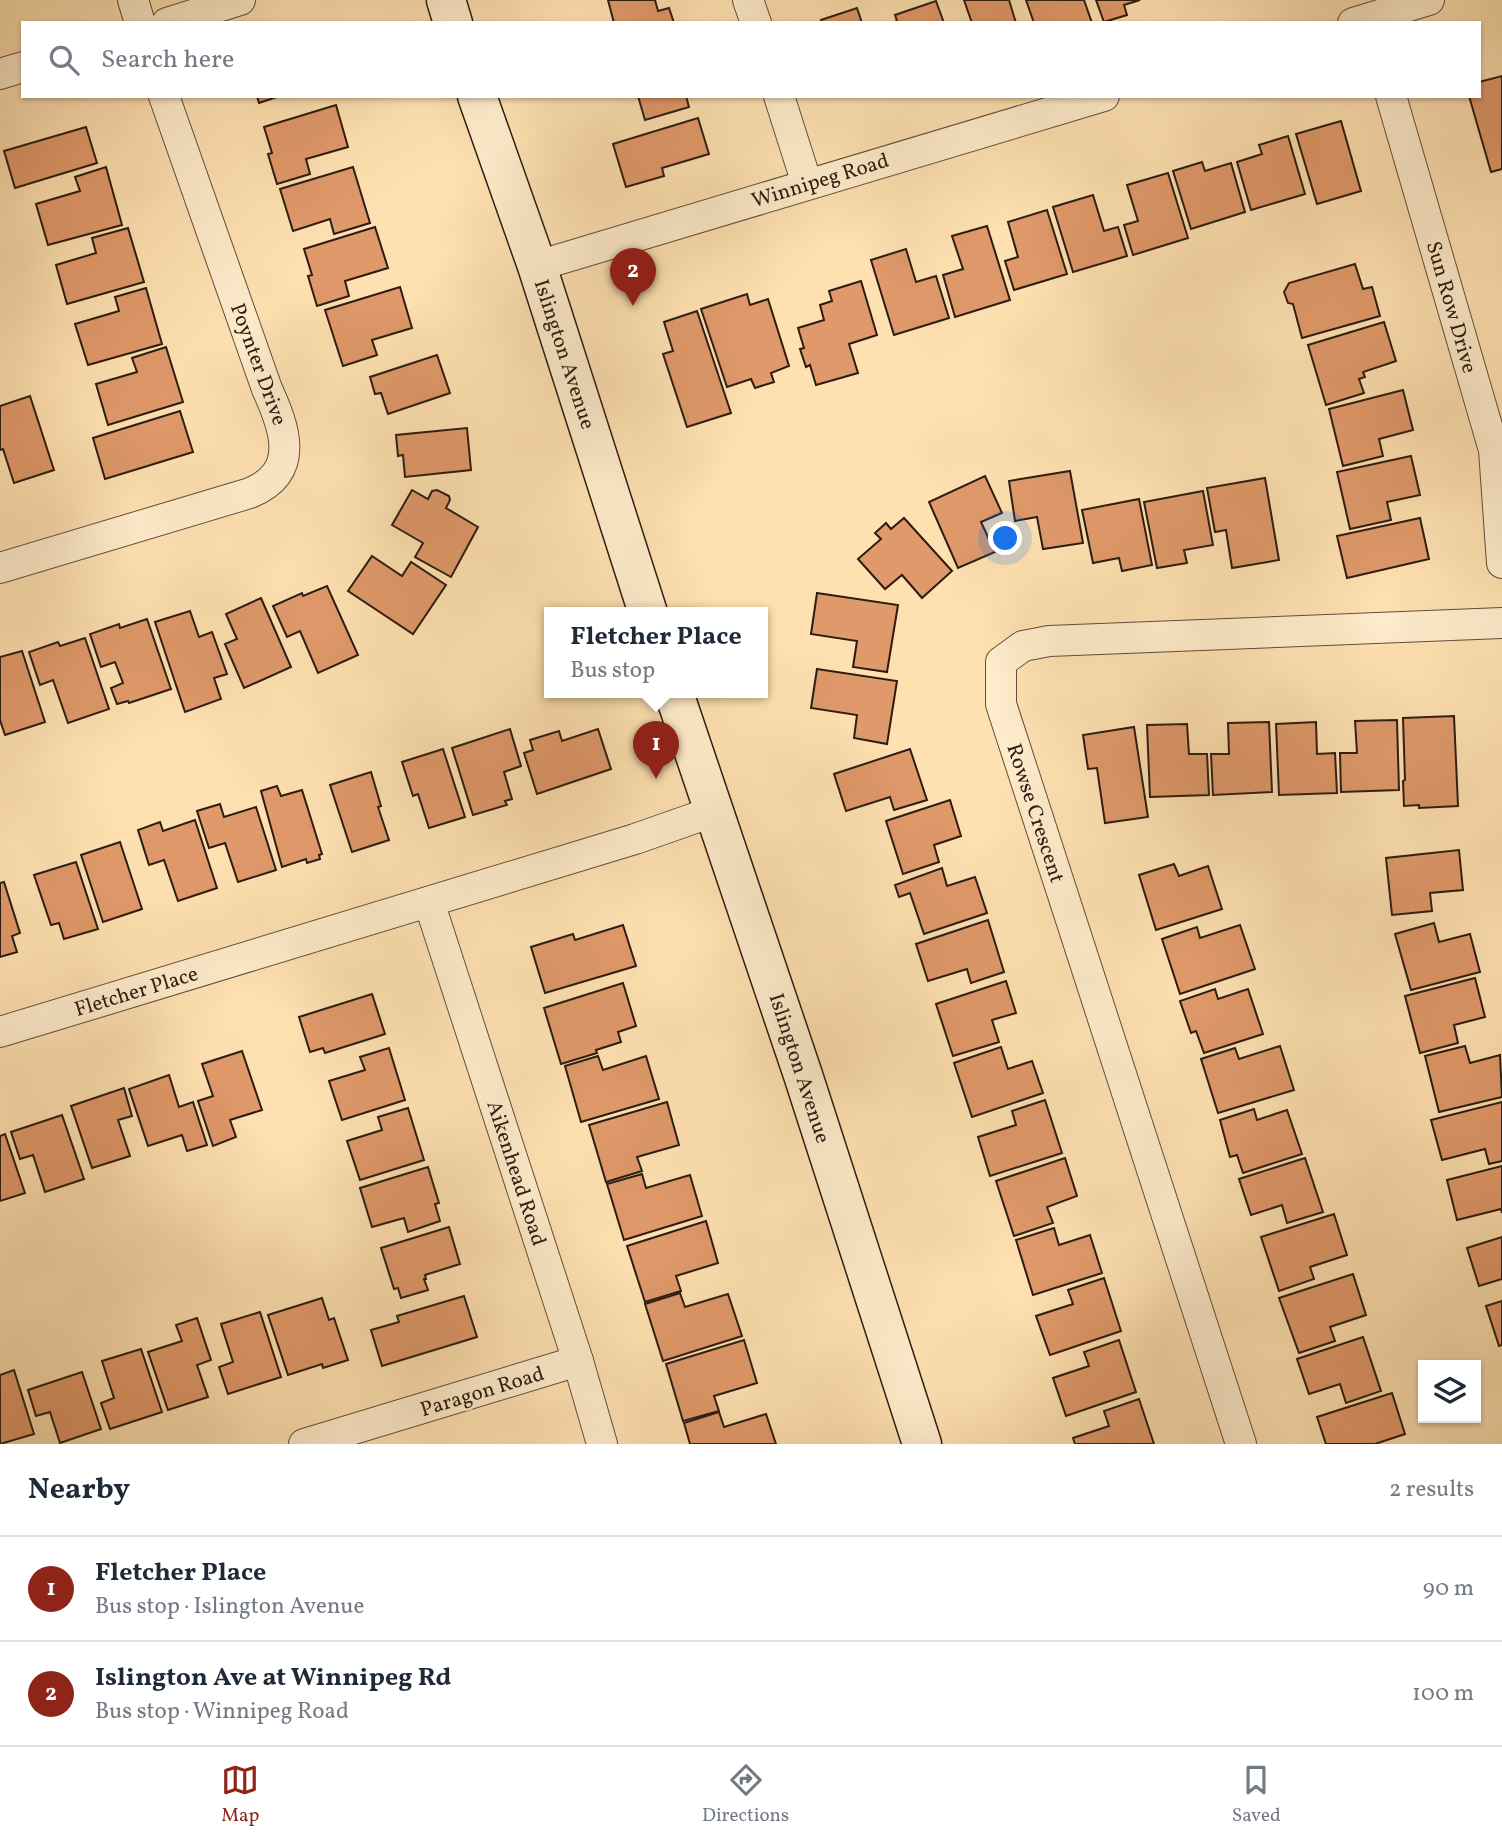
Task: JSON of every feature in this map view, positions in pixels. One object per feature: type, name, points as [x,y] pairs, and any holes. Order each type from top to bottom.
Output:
[{"type":"main road","points":[[446,0],[452,21]]},
{"type":"main road","name":"Islington Avenue","points":[[478,98],[537,266],[646,607]]},
{"type":"main road","name":"Islington Avenue","points":[[676,698],[803,1075],[922,1444]]},
{"type":"street","points":[[133,0],[139,21]]},
{"type":"street","points":[[173,21],[240,0]]},
{"type":"street","points":[[748,0],[755,21]]},
{"type":"street","points":[[1363,16],[1429,0]]},
{"type":"street","points":[[0,74],[21,68]]},
{"type":"street","name":"Poynter Drive","points":[[0,568],[250,493],[272,480],[283,459],[285,442],[282,426],[165,98]]},
{"type":"street","points":[[780,98],[807,184]]},
{"type":"street","name":"Winnipeg Road","points":[[537,266],[1097,98]]},
{"type":"street","name":"Sun Row Drive","points":[[1392,98],[1498,450],[1502,563]]},
{"type":"street","name":"Rowse Crescent","points":[[1241,1444],[1001,704],[1001,662],[1023,646],[1049,641],[1502,623]]},
{"type":"street","name":"Fletcher Place","points":[[0,1032],[635,839],[712,812]]},
{"type":"street","name":"Aikenhead Road","points":[[429,902],[603,1444]]},
{"type":"street","name":"Paragon Road","points":[[304,1444],[578,1361]]},
{"type":"building","points":[[608,0],[655,0],[658,11],[669,8],[673,21],[613,21]]},
{"type":"building","points":[[964,0],[1009,0],[1015,21],[971,21]]},
{"type":"building","points":[[1026,0],[1084,0],[1091,21],[1033,21]]},
{"type":"building","points":[[1096,0],[1140,0],[1124,5],[1127,15],[1104,21]]},
{"type":"building","points":[[936,1],[943,21],[897,21],[895,15]]},
{"type":"building","points":[[857,8],[861,21],[821,21]]},
{"type":"building","points":[[1502,76],[1502,169],[1491,172],[1470,98],[1481,98],[1481,81]]},
{"type":"building","points":[[258,98],[274,98],[259,103]]},
{"type":"building","points":[[639,98],[687,98],[689,107],[645,120]]},
{"type":"building","points":[[336,105],[348,147],[306,159],[310,174],[277,184],[268,154],[272,153],[264,127]]},
{"type":"building","points":[[698,118],[709,154],[662,168],[664,176],[626,187],[613,144]]},
{"type":"building","points":[[1341,121],[1361,191],[1317,204],[1296,134]]},
{"type":"building","points":[[86,127],[97,163],[15,188],[4,151]]},
{"type":"building","points":[[1288,136],[1305,194],[1251,210],[1237,162],[1262,154],[1259,145]]},
{"type":"building","points":[[1202,162],[1205,171],[1231,163],[1245,212],[1191,229],[1173,171]]},
{"type":"building","points":[[106,167],[122,225],[48,245],[36,204],[80,191],[75,177]]},
{"type":"building","points":[[353,167],[370,223],[334,234],[330,219],[293,231],[280,189]]},
{"type":"building","points":[[1168,173],[1188,238],[1133,255],[1124,225],[1138,221],[1127,185]]},
{"type":"building","points":[[1093,195],[1104,231],[1118,227],[1127,256],[1073,272],[1053,207]]},
{"type":"building","points":[[1047,210],[1067,274],[1014,290],[1005,261],[1018,257],[1008,222]]},
{"type":"building","points":[[987,226],[1010,300],[955,317],[943,275],[963,269],[952,236]]},
{"type":"building","points":[[375,227],[388,268],[345,281],[349,296],[317,306],[308,276],[312,275],[304,249]]},
{"type":"building","points":[[128,228],[144,282],[67,304],[56,265],[96,253],[92,238]]},
{"type":"building","points":[[906,249],[916,282],[936,276],[949,318],[894,335],[871,260]]},
{"type":"building","points":[[1355,264],[1363,289],[1372,287],[1380,316],[1302,338],[1293,304],[1288,303],[1284,292],[1289,283]]},
{"type":"building","points":[[861,281],[877,335],[849,344],[858,373],[816,385],[810,365],[806,367],[800,349],[804,348],[798,328],[824,320],[820,305],[832,301],[829,291]]},
{"type":"building","points":[[400,287],[412,328],[372,340],[377,355],[343,366],[325,310]]},
{"type":"building","points":[[146,288],[162,344],[88,365],[75,324],[119,311],[115,297]]},
{"type":"building","points":[[747,294],[750,305],[768,299],[789,366],[771,373],[774,382],[755,388],[751,379],[727,387],[701,309]]},
{"type":"building","points":[[697,311],[731,413],[687,427],[663,354],[673,351],[664,322]]},
{"type":"building","points":[[1384,322],[1396,361],[1363,372],[1365,377],[1359,379],[1364,393],[1326,405],[1308,345]]},
{"type":"building","points":[[166,347],[183,402],[108,425],[96,384],[137,372],[132,358]]},
{"type":"building","points":[[437,355],[450,393],[388,414],[381,393],[375,394],[370,377]]},
{"type":"building","points":[[1403,390],[1413,430],[1379,439],[1383,456],[1343,466],[1329,409]]},
{"type":"building","points":[[30,396],[54,470],[14,483],[3,449],[0,450],[0,406]]},
{"type":"building","points":[[180,411],[193,452],[105,479],[93,438]]},
{"type":"building","points":[[467,428],[471,470],[405,477],[403,455],[398,456],[396,435]]},
{"type":"building","points":[[1411,456],[1420,495],[1387,502],[1391,520],[1350,529],[1337,472]]},
{"type":"building","points":[[1070,471],[1083,543],[1043,549],[1037,517],[1015,521],[1009,481]]},
{"type":"building","points":[[985,476],[1002,513],[981,522],[995,552],[958,568],[929,502]]},
{"type":"building","points":[[1265,478],[1279,560],[1232,568],[1226,530],[1215,532],[1207,488]]},
{"type":"building","points":[[412,490],[428,499],[432,491],[437,490],[449,496],[446,508],[478,527],[451,577],[415,557],[423,543],[392,525]]},
{"type":"building","points":[[1203,491],[1213,545],[1184,550],[1187,563],[1157,568],[1144,502]]},
{"type":"building","points":[[1139,499],[1152,565],[1122,571],[1119,558],[1093,563],[1082,510]]},
{"type":"building","points":[[904,518],[952,571],[922,598],[902,575],[885,589],[858,559],[881,539],[875,533],[886,523],[891,529]]},
{"type":"building","points":[[1420,518],[1429,559],[1347,578],[1337,536]]},
{"type":"building","points":[[372,556],[402,576],[411,562],[446,585],[413,634],[348,591]]},
{"type":"building","points":[[327,586],[358,655],[318,673],[300,631],[287,637],[273,606],[302,593],[303,596]]},
{"type":"building","points":[[817,593],[898,605],[887,672],[853,667],[857,641],[811,634]]},
{"type":"building","points":[[261,598],[291,667],[244,688],[225,644],[237,639],[226,614]]},
{"type":"building","points":[[190,611],[199,637],[212,632],[227,674],[214,678],[221,699],[185,712],[155,622]]},
{"type":"building","points":[[147,619],[171,689],[129,703],[117,704],[111,688],[123,683],[115,662],[101,667],[90,634],[119,624],[120,628]]},
{"type":"building","points":[[85,638],[109,709],[68,723],[53,680],[40,685],[29,652],[58,642],[60,646]]},
{"type":"building","points":[[22,651],[45,722],[5,735],[0,720],[0,657]]},
{"type":"building","points":[[817,669],[897,681],[887,744],[854,738],[857,715],[811,708]]},
{"type":"building","points":[[1454,716],[1458,806],[1404,806],[1403,718]]},
{"type":"building","points":[[1397,720],[1399,790],[1341,792],[1340,753],[1357,753],[1355,721]]},
{"type":"building","points":[[1269,722],[1272,792],[1213,795],[1211,754],[1229,754],[1228,723]]},
{"type":"building","points":[[1316,722],[1317,754],[1335,753],[1337,793],[1279,795],[1276,724]]},
{"type":"building","points":[[1187,724],[1189,754],[1207,754],[1209,795],[1150,797],[1147,725]]},
{"type":"building","points":[[1134,727],[1148,817],[1105,823],[1097,768],[1088,769],[1083,735]]},
{"type":"building","points":[[510,729],[521,766],[504,772],[512,799],[505,801],[507,805],[473,815],[452,748]]},
{"type":"building","points":[[598,729],[611,769],[537,794],[524,753],[533,750],[530,740],[559,731],[562,741]]},
{"type":"building","points":[[443,749],[465,817],[429,828],[418,794],[413,796],[402,762]]},
{"type":"building","points":[[910,749],[927,800],[894,810],[890,797],[846,811],[834,774]]},
{"type":"building","points":[[371,772],[381,806],[378,807],[389,840],[352,852],[330,785]]},
{"type":"building","points":[[277,786],[281,796],[302,790],[322,854],[319,855],[320,859],[307,863],[306,859],[282,867],[261,791]]},
{"type":"building","points":[[950,800],[961,836],[934,845],[939,862],[903,874],[886,821]]},
{"type":"building","points":[[220,804],[224,817],[256,807],[276,870],[238,882],[225,843],[209,848],[197,811]]},
{"type":"building","points":[[195,820],[217,888],[178,901],[164,860],[149,865],[138,830],[160,822],[163,831]]},
{"type":"building","points":[[120,842],[142,909],[103,922],[81,855]]},
{"type":"building","points":[[1459,850],[1463,890],[1430,893],[1432,911],[1392,915],[1386,858]]},
{"type":"building","points":[[76,862],[98,929],[64,939],[59,923],[51,925],[34,875]]},
{"type":"building","points":[[1174,864],[1179,876],[1208,866],[1222,909],[1156,930],[1139,875]]},
{"type":"building","points":[[942,868],[947,886],[975,877],[987,913],[924,934],[910,893],[899,897],[895,885]]},
{"type":"building","points":[[4,882],[20,933],[12,936],[17,952],[0,957],[0,883]]},
{"type":"building","points":[[988,920],[1004,972],[971,983],[967,969],[928,981],[916,944]]},
{"type":"building","points":[[1434,923],[1439,942],[1470,934],[1480,972],[1411,990],[1395,934]]},
{"type":"building","points":[[623,925],[636,966],[545,993],[531,947],[573,934],[575,940]]},
{"type":"building","points":[[1240,925],[1255,969],[1180,994],[1162,939],[1197,927],[1200,938]]},
{"type":"building","points":[[1475,978],[1485,1017],[1454,1025],[1458,1043],[1420,1053],[1405,996]]},
{"type":"building","points":[[1006,981],[1016,1013],[992,1020],[999,1042],[953,1056],[936,1004]]},
{"type":"building","points":[[623,983],[636,1026],[618,1032],[621,1042],[561,1064],[544,1008]]},
{"type":"building","points":[[1215,989],[1218,999],[1248,989],[1263,1034],[1204,1053],[1196,1031],[1191,1033],[1180,1001]]},
{"type":"building","points":[[372,994],[385,1034],[325,1053],[323,1048],[310,1052],[299,1017]]},
{"type":"building","points":[[1280,1046],[1294,1090],[1218,1113],[1201,1059],[1235,1048],[1239,1059]]},
{"type":"building","points":[[1465,1046],[1470,1063],[1500,1055],[1502,1097],[1439,1112],[1425,1056]]},
{"type":"building","points":[[1001,1047],[1008,1069],[1032,1061],[1043,1093],[972,1117],[954,1063]]},
{"type":"building","points":[[389,1048],[405,1100],[342,1120],[329,1081],[365,1070],[360,1057]]},
{"type":"building","points":[[242,1051],[262,1110],[230,1120],[236,1137],[213,1146],[198,1101],[213,1096],[202,1064]]},
{"type":"building","points":[[598,1056],[603,1070],[646,1056],[659,1099],[581,1122],[565,1066]]},
{"type":"building","points":[[169,1075],[179,1107],[193,1102],[207,1145],[187,1151],[182,1135],[148,1146],[129,1089]]},
{"type":"building","points":[[124,1088],[132,1116],[118,1120],[130,1156],[92,1168],[71,1106]]},
{"type":"building","points":[[1045,1100],[1062,1153],[990,1176],[978,1137],[1016,1125],[1012,1111]]},
{"type":"building","points":[[667,1102],[679,1145],[637,1157],[642,1171],[606,1182],[589,1125]]},
{"type":"building","points":[[1502,1102],[1502,1161],[1489,1164],[1485,1149],[1442,1160],[1431,1120]]},
{"type":"building","points":[[408,1108],[424,1160],[360,1180],[347,1141],[382,1130],[378,1117]]},
{"type":"building","points":[[1254,1109],[1257,1120],[1287,1110],[1302,1154],[1243,1173],[1237,1155],[1230,1157],[1220,1120]]},
{"type":"building","points":[[62,1115],[84,1179],[45,1192],[33,1155],[20,1159],[11,1132]]},
{"type":"building","points":[[5,1134],[25,1193],[0,1201],[0,1136]]},
{"type":"building","points":[[1065,1158],[1077,1196],[1047,1207],[1053,1223],[1014,1236],[996,1181]]},
{"type":"building","points":[[1305,1158],[1323,1212],[1287,1223],[1282,1205],[1251,1215],[1239,1179]]},
{"type":"building","points":[[1502,1166],[1502,1213],[1501,1209],[1457,1220],[1447,1180]]},
{"type":"building","points":[[428,1167],[439,1203],[435,1204],[440,1221],[408,1232],[404,1218],[372,1227],[360,1188]]},
{"type":"building","points":[[642,1174],[646,1188],[690,1175],[702,1216],[624,1240],[607,1184]]},
{"type":"building","points":[[1334,1214],[1347,1255],[1310,1267],[1314,1279],[1279,1291],[1261,1237]]},
{"type":"building","points":[[706,1221],[718,1263],[676,1276],[681,1291],[645,1302],[627,1246]]},
{"type":"building","points":[[449,1227],[460,1264],[425,1275],[428,1290],[401,1298],[398,1288],[394,1289],[381,1248]]},
{"type":"building","points":[[1054,1228],[1059,1245],[1090,1235],[1102,1273],[1033,1295],[1016,1240]]},
{"type":"building","points":[[1502,1237],[1502,1279],[1479,1286],[1467,1248]]},
{"type":"building","points":[[1353,1274],[1366,1315],[1330,1327],[1335,1341],[1299,1353],[1279,1298]]},
{"type":"building","points":[[1104,1278],[1121,1331],[1050,1355],[1036,1316],[1073,1304],[1068,1290]]},
{"type":"building","points":[[680,1293],[685,1307],[728,1294],[742,1336],[663,1361],[645,1304]]},
{"type":"building","points":[[464,1296],[477,1337],[382,1366],[371,1330],[399,1322],[397,1316]]},
{"type":"building","points":[[322,1298],[329,1320],[334,1318],[348,1360],[323,1368],[322,1364],[288,1375],[268,1315]]},
{"type":"building","points":[[1502,1301],[1502,1345],[1499,1346],[1486,1306]]},
{"type":"building","points":[[260,1312],[281,1377],[228,1394],[219,1367],[233,1362],[221,1324]]},
{"type":"building","points":[[197,1318],[211,1360],[197,1365],[208,1397],[168,1410],[148,1352],[182,1341],[176,1325]]},
{"type":"building","points":[[1363,1337],[1381,1391],[1346,1403],[1340,1384],[1309,1394],[1297,1359]]},
{"type":"building","points":[[744,1340],[757,1383],[714,1396],[719,1411],[683,1421],[666,1364]]},
{"type":"building","points":[[1119,1340],[1136,1392],[1066,1416],[1053,1378],[1089,1366],[1084,1352]]},
{"type":"building","points":[[141,1349],[162,1412],[110,1429],[101,1403],[114,1398],[102,1361]]},
{"type":"building","points":[[14,1370],[34,1434],[0,1444],[0,1375]]},
{"type":"building","points":[[82,1372],[101,1429],[60,1443],[50,1412],[36,1416],[28,1390]]},
{"type":"building","points":[[1392,1393],[1405,1434],[1375,1444],[1326,1444],[1317,1417]]},
{"type":"building","points":[[1139,1399],[1154,1444],[1075,1444],[1073,1438],[1109,1426],[1104,1411]]},
{"type":"building","points":[[719,1412],[724,1427],[766,1414],[776,1444],[690,1444],[684,1423]]},
{"type":"place","name":"Islington Ave at Winnipeg Rd","points":[[633,306]]},
{"type":"place","name":"Fletcher Place","points":[[656,779]]}]
